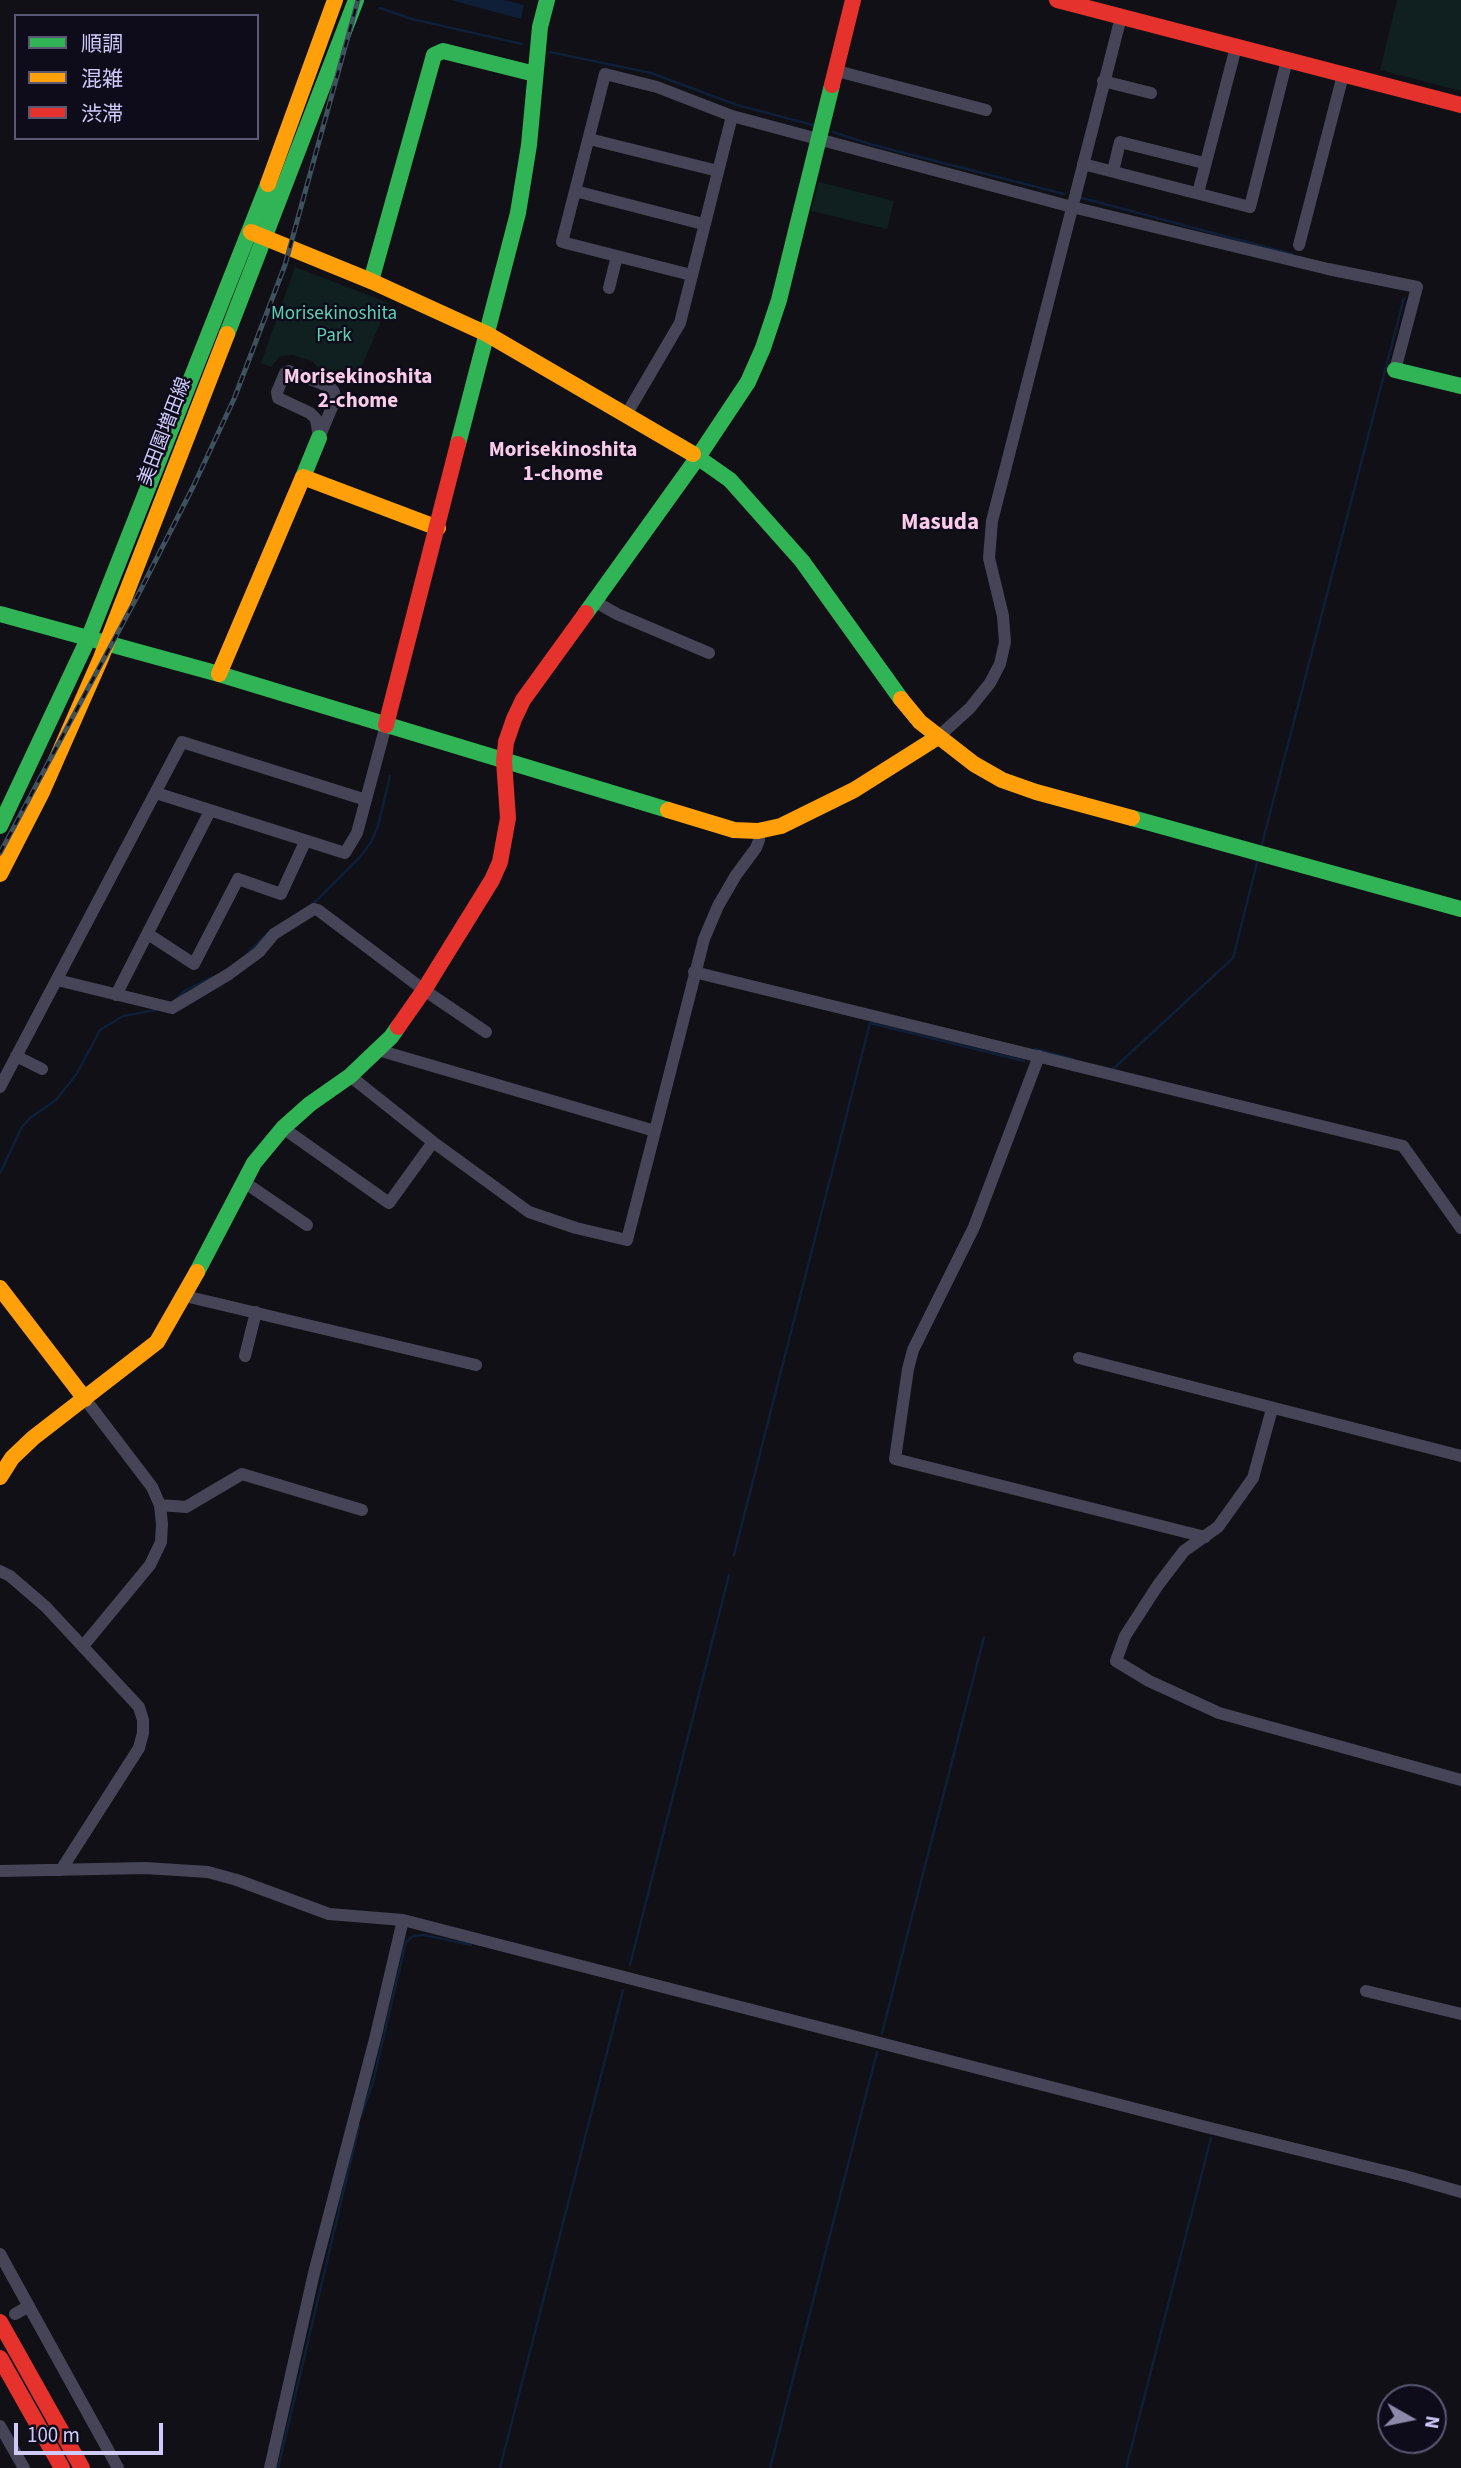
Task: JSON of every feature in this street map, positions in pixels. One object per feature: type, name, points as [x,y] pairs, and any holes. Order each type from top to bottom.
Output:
[{"type":"main road","name":"美田園増田線","points":[[0,874],[41,792],[107,642],[258,234],[335,0]]},
{"type":"main road","name":"美田園増田線","points":[[0,826],[89,637],[356,0]]},
{"type":"main road","points":[[386,724],[518,213],[529,145],[540,27],[547,0]]},
{"type":"main road","points":[[0,1477],[12,1458],[33,1438],[157,1342],[186,1296],[244,1182],[269,1143],[310,1104],[350,1076],[391,1037],[424,990],[492,880],[500,862],[508,818],[504,761],[507,738],[523,700],[698,457],[748,382],[763,348],[779,300],[853,0]]},
{"type":"main road","points":[[1057,0],[1461,105]]},
{"type":"main road","points":[[371,281],[434,55],[443,51],[535,74]]},
{"type":"main road","points":[[258,234],[371,281],[487,334],[698,457],[730,480],[802,561],[888,684],[920,722],[983,770],[1036,792],[1461,909]]},
{"type":"main road","points":[[1395,370],[1461,386]]},
{"type":"main road","points":[[219,674],[319,438]]},
{"type":"main road","points":[[303,477],[438,528]]},
{"type":"main road","points":[[0,614],[219,674],[734,830],[758,831],[780,826],[854,790],[938,737]]},
{"type":"main road","points":[[0,1288],[85,1399]]},
{"type":"main road","points":[[0,2322],[82,2468]]},
{"type":"main road","points":[[0,2358],[62,2468]]},
{"type":"street","points":[[938,737],[970,708],[1000,664],[1005,642],[1003,616],[989,558],[992,521],[1121,17]]},
{"type":"street","points":[[1198,193],[1236,47]]},
{"type":"street","points":[[1083,164],[1250,207],[1287,60]]},
{"type":"street","points":[[837,71],[986,110]]},
{"type":"street","points":[[691,275],[562,242],[605,74],[657,87],[732,116],[1072,206],[1328,269],[1417,287],[1395,370]]},
{"type":"street","points":[[1299,245],[1343,75]]},
{"type":"street","points":[[1103,80],[1151,93]]},
{"type":"street","points":[[626,415],[680,323],[732,116]]},
{"type":"street","points":[[589,139],[718,171]]},
{"type":"street","points":[[1113,171],[1120,142],[1204,163]]},
{"type":"street","points":[[575,191],[704,224]]},
{"type":"street","points":[[609,288],[617,256]]},
{"type":"street","points":[[293,372],[330,387],[335,400],[319,438],[316,419],[313,416],[278,398],[277,393],[285,373],[293,372]]},
{"type":"street","points":[[313,416],[323,407],[330,387]]},
{"type":"street","points":[[594,601],[617,614],[709,653]]},
{"type":"street","points":[[156,793],[345,853],[356,834],[386,724]]},
{"type":"street","points":[[0,1087],[182,742],[366,800]]},
{"type":"street","points":[[116,995],[210,811]]},
{"type":"street","points":[[350,1076],[433,1142],[529,1212],[576,1228],[627,1240],[704,939],[718,906],[756,848],[758,831]]},
{"type":"street","points":[[148,934],[194,964],[238,879],[281,894],[306,842]]},
{"type":"street","points":[[57,980],[173,1008],[229,974],[258,952],[274,934],[314,909],[486,1032]]},
{"type":"street","points":[[694,972],[1403,1146],[1461,1228]]},
{"type":"street","points":[[378,1050],[655,1131]]},
{"type":"street","points":[[16,1056],[42,1069]]},
{"type":"street","points":[[1039,1056],[974,1227],[913,1350],[895,1459],[1205,1537]]},
{"type":"street","points":[[284,1128],[390,1203],[433,1142]]},
{"type":"street","points":[[244,1182],[307,1225]]},
{"type":"street","points":[[186,1296],[476,1365]]},
{"type":"street","points":[[245,1356],[256,1312]]},
{"type":"street","points":[[1079,1358],[1461,1456]]},
{"type":"street","points":[[83,1646],[150,1565],[160,1542],[162,1524],[160,1505],[152,1487],[85,1399]]},
{"type":"street","points":[[1272,1409],[1253,1478],[1218,1527],[1184,1550],[1125,1636],[1116,1661],[1149,1681],[1219,1713],[1461,1780]]},
{"type":"street","points":[[160,1505],[186,1507],[242,1474],[362,1510]]},
{"type":"street","points":[[0,1572],[10,1576],[42,1603],[139,1707],[143,1720],[144,1733],[139,1748],[61,1870]]},
{"type":"street","points":[[0,1871],[145,1868],[208,1872],[329,1914],[403,1920],[1461,2192]]},
{"type":"street","points":[[270,2468],[314,2273],[403,1920]]},
{"type":"street","points":[[1366,1991],[1461,2014]]},
{"type":"street","points":[[0,2254],[118,2468]]},
{"type":"street","points":[[15,2314],[29,2306]]},
{"type":"street","points":[[0,2426],[24,2468]]},
{"type":"green space","points":[[1397,0],[1461,0],[1461,91],[1380,70]]},
{"type":"green space","points":[[819,182],[894,201],[887,229],[811,211]]},
{"type":"green space","name":"Morisekinoshita Park","points":[[295,267],[389,303],[353,386],[322,372],[312,361],[293,355],[280,356],[271,367],[261,363]]},
{"type":"water","points":[[451,0],[504,0],[524,5],[521,19]]},
{"type":"waterway","points":[[380,8],[412,19],[522,44]]},
{"type":"waterway","points":[[550,52],[651,73],[737,105],[813,125]]},
{"type":"waterway","points":[[833,132],[873,145],[1064,194]]},
{"type":"waterway","points":[[1082,198],[1292,254]]},
{"type":"waterway","points":[[1262,844],[1404,298]]},
{"type":"waterway","points":[[313,904],[360,857],[371,842],[378,826],[390,776]]},
{"type":"waterway","points":[[1113,1069],[1233,958],[1258,859]]},
{"type":"waterway","points":[[249,952],[269,932]]},
{"type":"waterway","points":[[176,999],[186,990],[212,977]]},
{"type":"waterway","points":[[0,1173],[22,1127],[56,1100],[76,1075],[100,1030],[123,1016],[156,1010]]},
{"type":"waterway","points":[[734,1555],[870,1023],[1024,1061]]},
{"type":"waterway","points":[[1035,1049],[1073,1059]]},
{"type":"waterway","points":[[630,1965],[729,1575]]},
{"type":"waterway","points":[[882,2033],[984,1637]]},
{"type":"waterway","points":[[361,2116],[373,2082],[406,1942],[413,1936],[424,1935],[471,1945]]},
{"type":"waterway","points":[[500,2468],[623,1990]]},
{"type":"waterway","points":[[770,2468],[877,2052]]},
{"type":"waterway","points":[[278,2468],[359,2126]]},
{"type":"waterway","points":[[1126,2468],[1211,2138]]},
{"type":"railway","points":[[0,853],[139,593],[234,399],[285,265],[358,0]]},
{"type":"traffic: fast","points":[[227,334],[356,0]]},
{"type":"traffic: fast","points":[[458,444],[518,213],[529,145],[540,27],[547,0]]},
{"type":"traffic: fast","points":[[371,281],[434,55],[443,51],[535,74]]},
{"type":"traffic: fast","points":[[586,613],[698,457],[748,382],[779,300],[832,85]]},
{"type":"traffic: fast","points":[[0,826],[89,637],[268,184]]},
{"type":"traffic: fast","points":[[1395,370],[1461,386]]},
{"type":"traffic: fast","points":[[303,477],[319,438]]},
{"type":"traffic: fast","points":[[693,454],[730,480],[802,561],[901,699]]},
{"type":"traffic: fast","points":[[0,614],[219,674],[668,810]]},
{"type":"traffic: fast","points":[[1132,818],[1461,909]]},
{"type":"traffic: fast","points":[[197,1272],[254,1163],[283,1128],[310,1104],[350,1076],[398,1027]]},
{"type":"traffic: slow","points":[[268,184],[335,0]]},
{"type":"traffic: slow","points":[[251,232],[371,281],[487,334],[693,454]]},
{"type":"traffic: slow","points":[[0,874],[42,792],[101,658],[227,334]]},
{"type":"traffic: slow","points":[[219,674],[303,477],[438,528]]},
{"type":"traffic: slow","points":[[901,699],[920,722],[974,764],[1002,780],[1132,818]]},
{"type":"traffic: slow","points":[[668,810],[734,830],[758,831],[781,826],[854,790],[938,737]]},
{"type":"traffic: slow","points":[[0,1477],[12,1458],[33,1438],[157,1342],[197,1272]]},
{"type":"traffic: slow","points":[[0,1288],[85,1399]]},
{"type":"traffic: jam","points":[[832,85],[853,0]]},
{"type":"traffic: jam","points":[[1057,0],[1461,105]]},
{"type":"traffic: jam","points":[[386,725],[458,444]]},
{"type":"traffic: jam","points":[[398,1027],[492,880],[500,862],[508,818],[504,761],[506,742],[514,719],[523,700],[586,613]]},
{"type":"traffic: jam","points":[[0,2322],[82,2468]]},
{"type":"traffic: jam","points":[[0,2358],[62,2468]]},
{"type":"district","name":"Morisekinoshita 2-chome","points":[[358,390]]},
{"type":"district","name":"Morisekinoshita 1-chome","points":[[563,463]]},
{"type":"district","name":"Masuda","points":[[940,524]]}]
